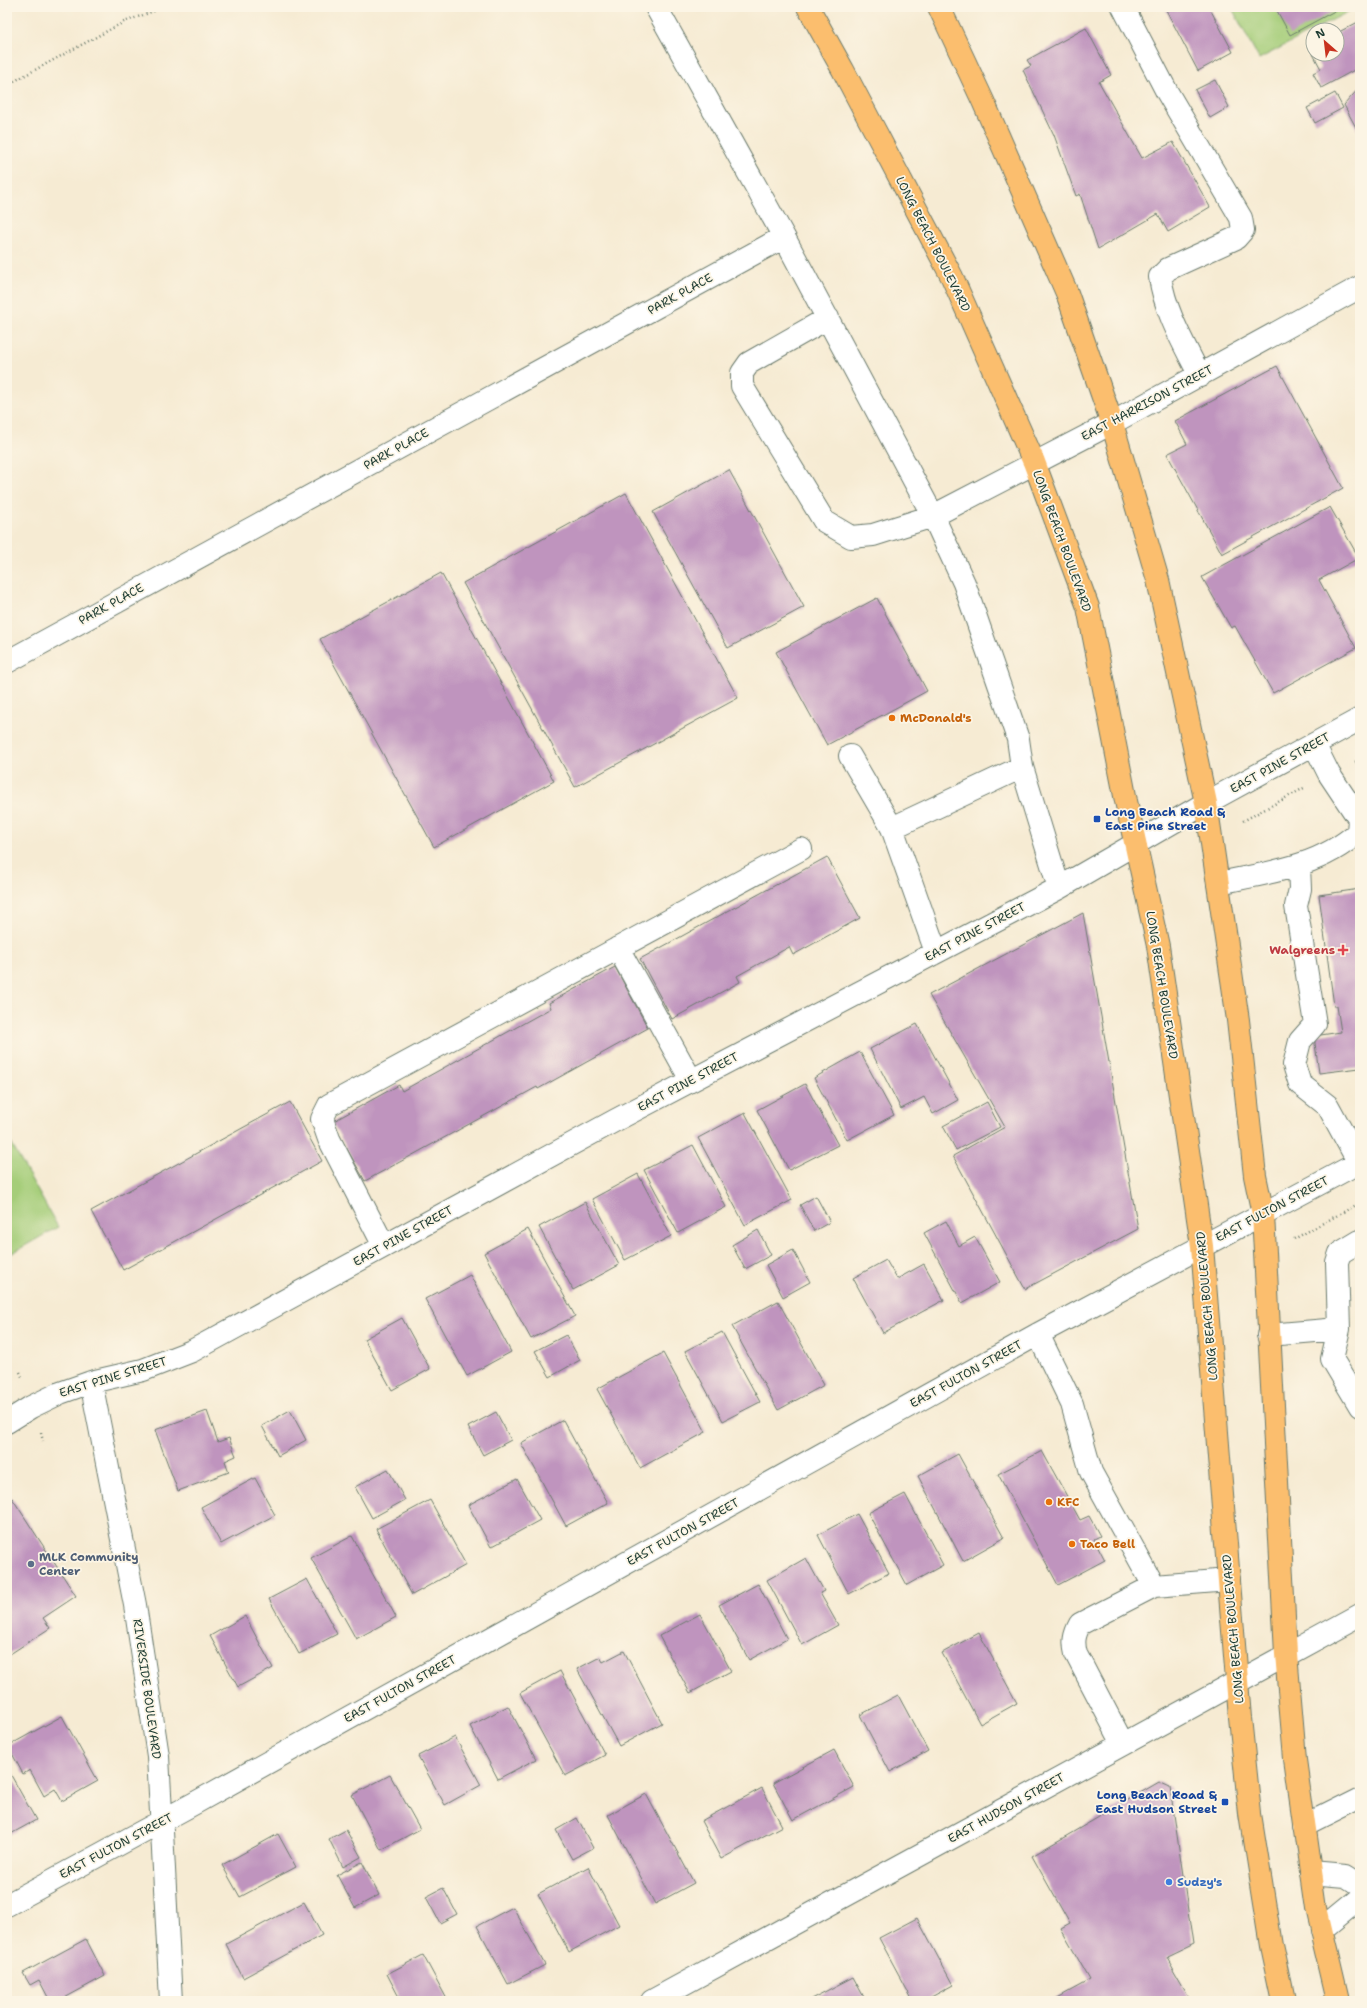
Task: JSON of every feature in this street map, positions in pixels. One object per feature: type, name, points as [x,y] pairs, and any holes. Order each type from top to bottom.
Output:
[{"type":"main road","name":"LONG BEACH BOULEVARD","points":[[808,7],[952,277],[1034,462],[1088,607],[1135,843],[1158,946],[1202,1246],[1229,1580],[1250,1814],[1271,1945],[1283,2001]]},
{"type":"main road","points":[[939,7],[984,101],[1067,293],[1112,423],[1158,580],[1206,803],[1238,1020],[1255,1176],[1263,1214],[1268,1335],[1286,1654],[1295,1759],[1311,1873],[1321,1930],[1338,2001]]},
{"type":"street","points":[[656,7],[828,318],[933,516],[964,583],[1018,739],[1022,767],[1059,888]]},
{"type":"street","points":[[1123,7],[1167,92],[1241,218],[1243,230],[1236,238],[1168,269],[1160,277],[1162,290],[1174,325],[1200,376]]},
{"type":"street","name":"PARK PLACE","points":[[7,662],[784,237]]},
{"type":"street","name":"EAST HARRISON STREET","points":[[828,318],[749,362],[742,373],[742,386],[824,521],[851,537],[873,535],[933,516],[1200,376],[1360,287]]},
{"type":"street","name":"EAST PINE STREET","points":[[7,1422],[31,1406],[60,1393],[91,1382],[143,1370],[192,1351],[691,1080],[1059,888],[1206,803],[1360,719]]},
{"type":"street","points":[[1218,883],[1299,866],[1346,843],[1358,832],[1360,819],[1329,774],[1314,744]]},
{"type":"street","points":[[850,756],[892,828],[936,952]]},
{"type":"street","points":[[892,828],[1022,767]]},
{"type":"street","points":[[384,1246],[329,1139],[322,1118],[329,1105],[801,849]]},
{"type":"street","points":[[1299,866],[1300,889],[1296,906],[1315,1024],[1300,1041],[1294,1065],[1300,1084],[1328,1106],[1359,1162]]},
{"type":"street","points":[[618,948],[691,1080]]},
{"type":"street","name":"EAST FULTON STREET","points":[[7,1905],[160,1822],[1038,1334],[1359,1162]]},
{"type":"street","points":[[1360,1242],[1340,1253],[1337,1262],[1336,1276],[1339,1329],[1332,1359],[1360,1406]]},
{"type":"street","points":[[1268,1335],[1339,1329]]},
{"type":"street","points":[[1038,1334],[1072,1404],[1091,1472],[1154,1586]]},
{"type":"street","name":"RIVERSIDE BOULEVARD","points":[[91,1382],[135,1606],[158,1756],[160,1822],[171,2001]]},
{"type":"street","points":[[1123,1744],[1076,1654],[1074,1646],[1075,1634],[1080,1624],[1154,1586],[1229,1580]]},
{"type":"street","name":"EAST HUDSON STREET","points":[[652,2001],[1360,1615]]},
{"type":"street","points":[[1304,1826],[1360,1798]]},
{"type":"street","points":[[1311,1873],[1346,1876],[1360,1885]]},
{"type":"street","points":[[1321,1930],[1360,1898]]},
{"type":"path","points":[[7,85],[124,22],[165,7]]},
{"type":"path","points":[[1243,821],[1329,774],[1360,760]]},
{"type":"path","points":[[1294,1239],[1360,1203]]},
{"type":"green space","points":[[1238,7],[1357,7],[1329,22],[1305,22],[1305,35],[1259,59],[1233,10]]},
{"type":"green space","points":[[7,1136],[58,1227],[7,1256]]},
{"type":"building","points":[[1172,7],[1209,7],[1233,52],[1198,71],[1166,10]]},
{"type":"building","points":[[1275,7],[1342,7],[1314,22],[1305,22],[1305,27],[1290,35]]},
{"type":"building","points":[[1360,21],[1360,67],[1321,88],[1313,73],[1321,69],[1317,62],[1345,62],[1345,29]]},
{"type":"building","points":[[1086,28],[1111,75],[1099,82],[1142,158],[1173,142],[1210,207],[1168,232],[1158,214],[1098,249],[1080,194],[1076,196],[1054,135],[1023,70],[1031,66],[1027,60]]},
{"type":"building","points":[[1215,80],[1229,107],[1210,118],[1195,90]]},
{"type":"building","points":[[1360,87],[1360,135],[1344,105]]},
{"type":"building","points":[[1335,93],[1343,108],[1315,123],[1307,108]]},
{"type":"building","points":[[1277,366],[1343,488],[1222,554],[1167,454],[1187,444],[1175,421]]},
{"type":"building","points":[[729,470],[804,607],[728,648],[653,512]]},
{"type":"building","points":[[626,493],[738,698],[575,787],[463,583]]},
{"type":"building","points":[[1330,507],[1359,558],[1319,580],[1356,648],[1273,693],[1235,626],[1231,628],[1202,577]]},
{"type":"building","points":[[441,573],[554,781],[434,847],[320,639]]},
{"type":"building","points":[[877,598],[927,691],[827,745],[776,652]]},
{"type":"building","points":[[827,857],[860,918],[793,955],[789,947],[737,976],[740,982],[672,1019],[640,959]]},
{"type":"building","name":"Walgreens","points":[[1360,889],[1360,1068],[1319,1073],[1314,1036],[1341,1032],[1337,1006],[1334,1006],[1319,895]]},
{"type":"building","points":[[1083,913],[1138,1229],[1025,1289],[953,1156],[1005,1127],[929,995]]},
{"type":"building","points":[[615,967],[648,1028],[538,1089],[537,1087],[365,1181],[332,1122],[399,1085],[402,1091],[551,1008],[549,1003]]},
{"type":"building","points":[[917,1024],[958,1100],[933,1114],[924,1097],[901,1109],[870,1049]]},
{"type":"building","points":[[860,1052],[894,1115],[847,1140],[814,1078]]},
{"type":"building","points":[[805,1084],[838,1145],[789,1170],[757,1110]]},
{"type":"building","points":[[290,1102],[322,1161],[123,1270],[91,1211]]},
{"type":"building","points":[[987,1102],[1000,1127],[956,1150],[943,1126]]},
{"type":"building","points":[[745,1113],[792,1200],[745,1225],[698,1138]]},
{"type":"building","points":[[693,1145],[726,1207],[678,1233],[644,1170]]},
{"type":"building","points":[[638,1174],[671,1236],[625,1260],[592,1199]]},
{"type":"building","points":[[816,1196],[830,1222],[814,1231],[800,1205]]},
{"type":"building","points":[[585,1202],[619,1265],[573,1290],[539,1227]]},
{"type":"building","points":[[946,1221],[959,1246],[975,1237],[1000,1282],[962,1303],[924,1233]]},
{"type":"building","points":[[528,1229],[575,1316],[531,1339],[484,1253]]},
{"type":"building","points":[[758,1230],[771,1255],[745,1269],[732,1245]]},
{"type":"building","points":[[793,1250],[810,1282],[783,1297],[766,1265]]},
{"type":"building","points":[[886,1260],[897,1279],[924,1264],[944,1300],[883,1333],[853,1278]]},
{"type":"building","points":[[470,1275],[511,1352],[467,1376],[425,1299]]},
{"type":"building","points":[[778,1301],[824,1385],[778,1410],[732,1326]]},
{"type":"building","points":[[402,1318],[430,1369],[392,1390],[364,1339]]},
{"type":"building","points":[[722,1332],[760,1402],[723,1421],[685,1351]]},
{"type":"building","points":[[566,1335],[580,1360],[550,1377],[535,1351]]},
{"type":"building","points":[[663,1353],[706,1432],[640,1468],[597,1389]]},
{"type":"building","points":[[290,1410],[306,1440],[278,1456],[262,1426]]},
{"type":"building","points":[[207,1411],[218,1442],[229,1438],[236,1456],[225,1461],[229,1472],[178,1491],[155,1430]]},
{"type":"building","points":[[496,1412],[511,1440],[483,1455],[468,1427]]},
{"type":"building","points":[[563,1420],[608,1503],[566,1526],[521,1443]]},
{"type":"building","points":[[1042,1451],[1080,1520],[1089,1516],[1100,1536],[1094,1539],[1105,1560],[1058,1585],[998,1474]]},
{"type":"building","points":[[958,1454],[1004,1538],[963,1561],[918,1476]]},
{"type":"building","points":[[388,1469],[405,1500],[372,1518],[355,1487]]},
{"type":"building","points":[[255,1478],[275,1515],[221,1544],[201,1507]]},
{"type":"building","points":[[517,1479],[540,1520],[491,1547],[468,1505]]},
{"type":"building","points":[[905,1494],[943,1565],[907,1585],[868,1513]]},
{"type":"building","name":"MLK Community Center","points":[[12,1498],[76,1596],[43,1618],[50,1628],[7,1656],[7,1501]]},
{"type":"building","points":[[430,1500],[466,1565],[412,1595],[376,1529]]},
{"type":"building","points":[[857,1514],[889,1573],[849,1594],[818,1535]]},
{"type":"building","points":[[352,1536],[396,1617],[356,1639],[311,1558]]},
{"type":"building","points":[[806,1558],[824,1591],[820,1593],[838,1625],[802,1645],[767,1580]]},
{"type":"building","points":[[307,1579],[337,1634],[299,1654],[269,1599]]},
{"type":"building","points":[[758,1584],[787,1639],[749,1660],[719,1605]]},
{"type":"building","points":[[700,1614],[731,1671],[690,1693],[659,1636]]},
{"type":"building","points":[[245,1616],[273,1668],[238,1687],[210,1636]]},
{"type":"building","points":[[979,1633],[1017,1703],[980,1724],[942,1653]]},
{"type":"building","points":[[624,1651],[662,1723],[619,1746],[577,1669],[600,1657],[603,1662]]},
{"type":"building","points":[[560,1671],[605,1755],[565,1776],[520,1693]]},
{"type":"building","points":[[898,1695],[928,1751],[890,1772],[860,1715]]},
{"type":"building","points":[[508,1706],[536,1759],[498,1779],[470,1726]]},
{"type":"building","points":[[62,1716],[98,1781],[62,1801],[55,1789],[44,1796],[30,1770],[23,1774],[8,1746]]},
{"type":"building","points":[[455,1737],[481,1785],[445,1805],[418,1756]]},
{"type":"building","points":[[834,1750],[854,1787],[793,1820],[773,1783]]},
{"type":"building","points":[[7,1768],[36,1820],[7,1836]]},
{"type":"building","points":[[390,1775],[420,1829],[381,1850],[352,1795]]},
{"type":"building","points":[[1159,1782],[1170,1787],[1193,1945],[1166,1958],[1191,2001],[1052,2001],[1090,1980],[1061,1929],[1070,1924],[1032,1856]]},
{"type":"building","points":[[762,1788],[782,1826],[721,1859],[701,1821]]},
{"type":"building","points":[[646,1794],[694,1883],[655,1904],[608,1815]]},
{"type":"building","points":[[577,1818],[593,1848],[572,1859],[556,1830]]},
{"type":"building","points":[[346,1830],[361,1857],[343,1867],[329,1839]]},
{"type":"building","points":[[278,1834],[296,1867],[240,1897],[222,1865]]},
{"type":"building","points":[[362,1862],[379,1895],[355,1908],[337,1875]]},
{"type":"building","points":[[588,1867],[619,1925],[569,1952],[538,1894]]},
{"type":"building","points":[[443,1888],[457,1914],[440,1923],[426,1897]]},
{"type":"building","points":[[304,1902],[322,1935],[243,1978],[226,1944]]},
{"type":"building","points":[[513,1907],[545,1965],[508,1984],[477,1926]]},
{"type":"building","points":[[917,1918],[953,1985],[924,2001],[913,2001],[879,1938]]},
{"type":"building","points":[[86,1939],[105,1976],[59,2001],[50,2001],[39,1980],[30,1985],[23,1973]]},
{"type":"building","points":[[423,1955],[448,2001],[401,2001],[387,1974]]},
{"type":"building","points":[[853,1977],[866,2001],[812,2001],[811,1999]]},
{"type":"place","name":"McDonald's","points":[[892,718]]},
{"type":"place","name":"Long Beach Road & East Pine Street","points":[[1097,819]]},
{"type":"place","name":"Walgreens","points":[[1343,950]]},
{"type":"place","name":"KFC","points":[[1049,1502]]},
{"type":"place","name":"Taco Bell","points":[[1072,1544]]},
{"type":"place","name":"MLK Community Center","points":[[31,1564]]},
{"type":"place","name":"Long Beach Road & East Hudson Street","points":[[1225,1802]]},
{"type":"place","name":"Sudzy's","points":[[1169,1882]]}]
